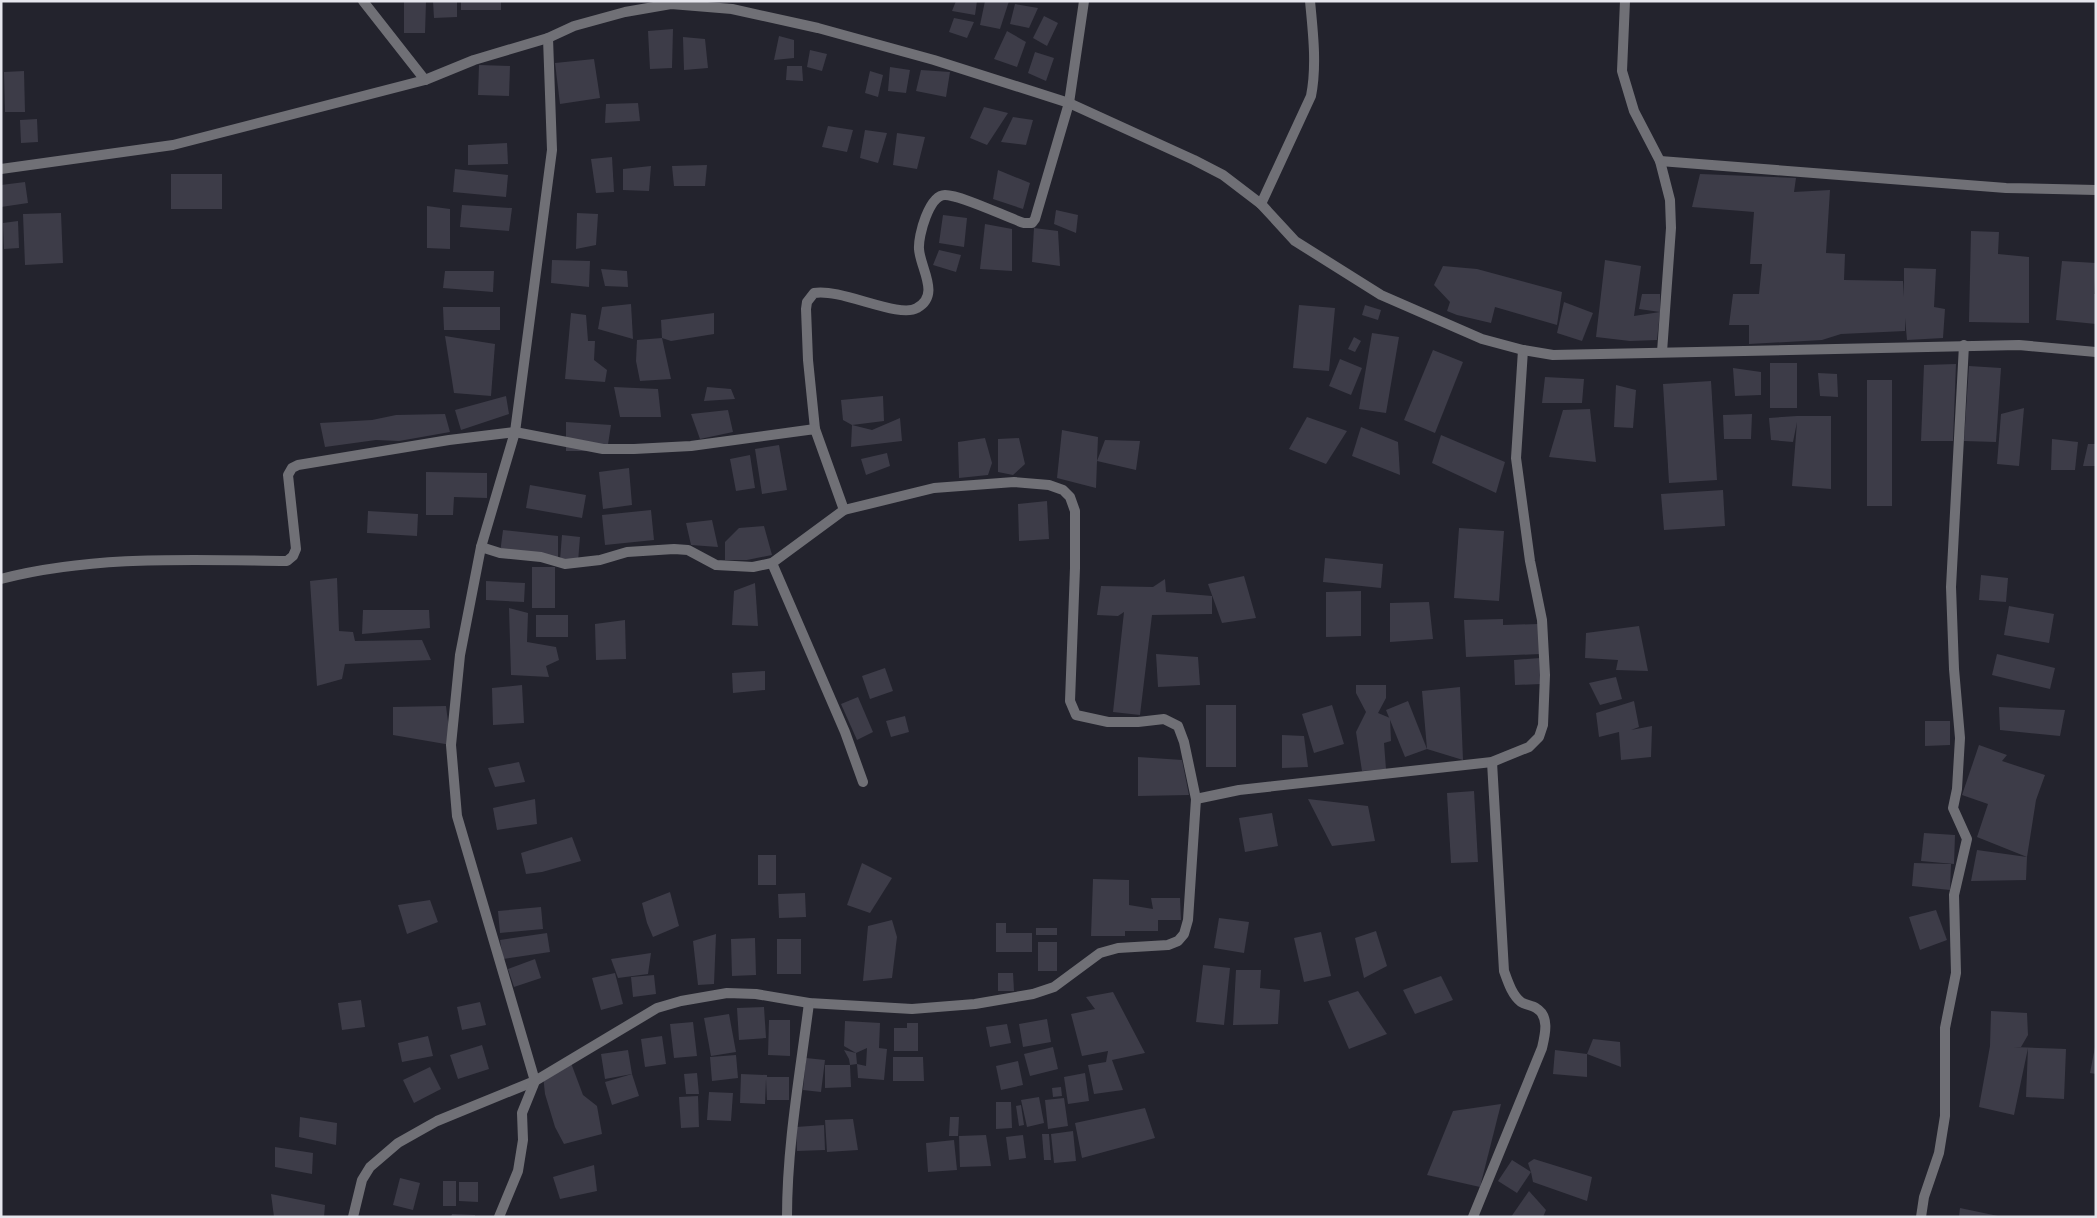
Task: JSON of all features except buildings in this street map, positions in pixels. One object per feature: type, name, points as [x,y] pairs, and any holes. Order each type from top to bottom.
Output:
[{"type":"street","points":[[363,1],[425,80]]},
{"type":"street","points":[[844,510],[815,429],[808,360],[807,302],[814,293],[829,292],[904,311],[916,309],[922,305],[927,300],[929,290],[921,260],[919,243],[930,206],[938,196],[956,197],[1019,221],[1032,222],[1039,207],[1069,103],[1084,1]]},
{"type":"street","points":[[1261,204],[1311,96],[1313,83],[1313,31],[1310,1]]},
{"type":"street","points":[[1625,1],[1622,71],[1634,111],[1660,161],[1670,200],[1671,228],[1662,352]]},
{"type":"street","points":[[1,169],[172,145],[425,80],[474,60],[548,38],[574,26],[625,12],[671,4],[734,5],[934,60],[1069,103],[1203,164],[1236,184],[1261,204],[1295,241],[1381,295],[1482,339],[1524,350],[1553,355],[2019,345],[2096,352]]},
{"type":"street","points":[[499,1217],[518,1171],[523,1140],[522,1113],[536,1080],[457,816],[451,745],[460,655],[481,546],[515,432],[552,150],[548,38]]},
{"type":"street","points":[[1660,161],[2006,188],[2096,190]]},
{"type":"street","points":[[1921,1217],[1924,1197],[1939,1153],[1945,1116],[1945,1028],[1956,972],[1954,895],[1967,839],[1952,808],[1957,789],[1960,738],[1950,587],[1964,345]]},
{"type":"street","points":[[1196,799],[1239,790],[1492,762],[1529,747],[1539,738],[1543,725],[1545,675],[1542,620],[1530,561],[1516,458],[1524,350]]},
{"type":"street","points":[[1,578],[25,572],[101,563],[194,560],[287,561],[293,556],[296,542],[288,475],[292,468],[298,465],[449,440],[515,432],[603,449],[634,449],[691,446],[815,429]]},
{"type":"street","points":[[353,1217],[362,1180],[370,1167],[398,1143],[436,1121],[536,1080],[657,1008],[681,1000],[736,993],[756,994],[809,1003],[912,1009],[975,1004],[1033,994],[1054,987],[1100,953],[1118,948],[1168,944],[1178,941],[1184,934],[1188,920],[1196,799],[1184,742],[1178,726],[1172,721],[1164,719],[1138,722],[1108,722],[1083,718],[1076,715],[1072,709],[1070,701],[1075,511],[1070,498],[1063,490],[1049,485],[1014,482],[934,488],[844,510],[772,563],[737,567],[716,565],[688,550],[626,552],[600,560],[565,564],[541,557],[500,553],[481,546]]},
{"type":"street","points":[[772,563],[845,732],[863,782]]},
{"type":"street","points":[[1473,1217],[1542,1048],[1546,1021],[1538,1008],[1522,1004],[1511,989],[1504,971],[1492,762]]},
{"type":"street","points":[[787,1217],[787,1190],[792,1128],[809,1003]]}]
